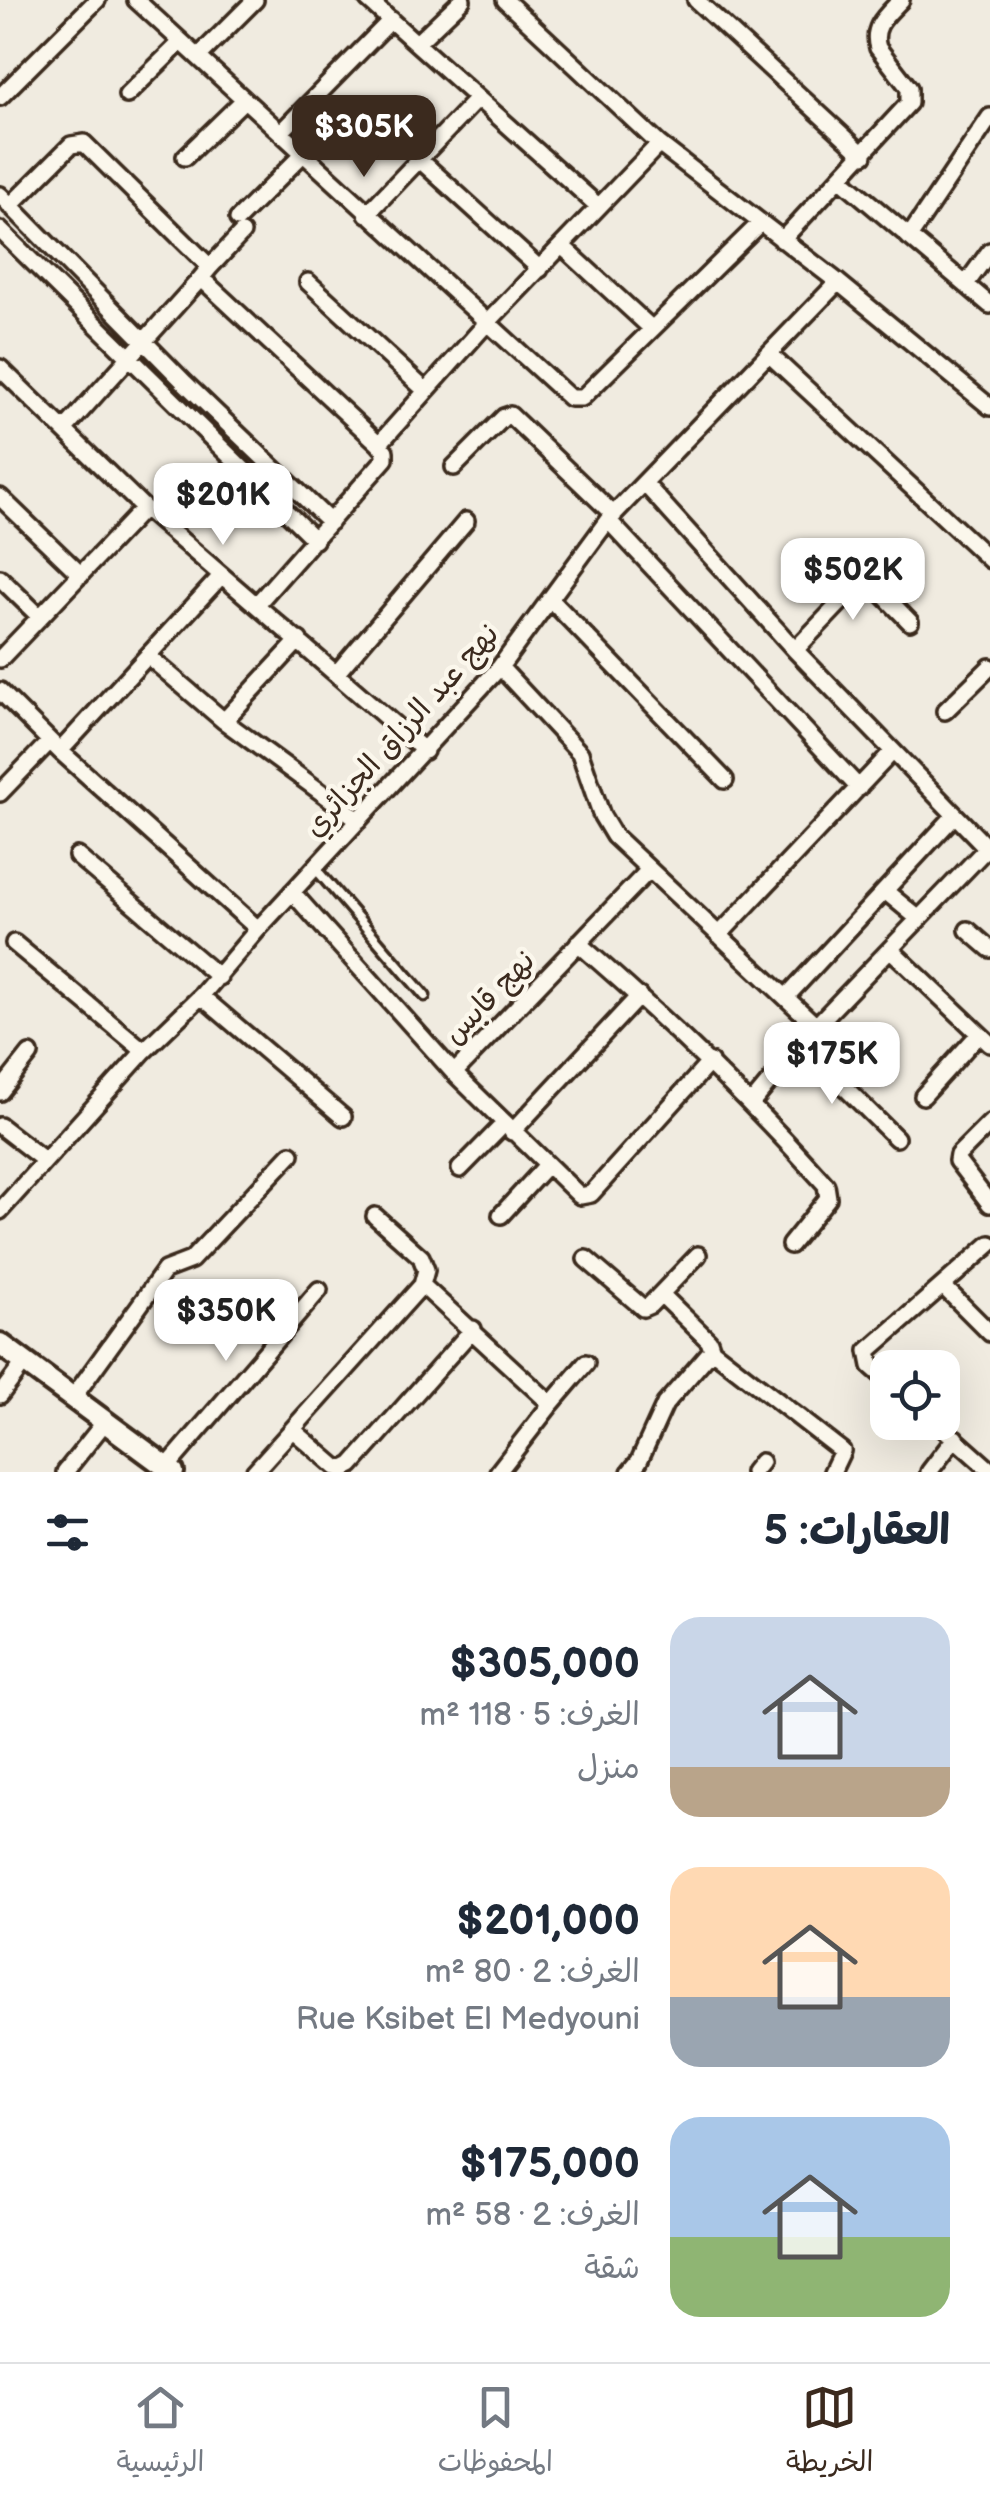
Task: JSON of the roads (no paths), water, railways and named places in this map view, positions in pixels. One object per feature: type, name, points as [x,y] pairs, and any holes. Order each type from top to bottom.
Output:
[{"type":"main road","points":[[0,1344],[170,1470]]},
{"type":"street","points":[[0,97],[98,0]]},
{"type":"street","points":[[136,0],[566,396],[579,399],[760,224]]},
{"type":"street","points":[[199,56],[254,0]]},
{"type":"street","points":[[368,0],[598,206]]},
{"type":"street","points":[[418,42],[462,0]]},
{"type":"street","points":[[506,0],[659,144],[985,402],[990,383]]},
{"type":"street","points":[[696,0],[864,155]]},
{"type":"street","points":[[782,240],[864,155],[911,98],[909,88],[875,40],[877,27],[901,0]]},
{"type":"street","points":[[281,132],[390,20]]},
{"type":"street","points":[[128,95],[181,42]]},
{"type":"street","points":[[367,214],[477,99]]},
{"type":"street","points":[[185,156],[244,100]]},
{"type":"street","points":[[909,237],[990,118]]},
{"type":"street","points":[[256,604],[315,540],[385,459],[385,451],[206,273],[84,143],[71,145],[5,201],[330,522]]},
{"type":"street","points":[[379,444],[486,324],[659,144]]},
{"type":"street","points":[[64,430],[206,273],[240,226],[304,153]]},
{"type":"street","points":[[420,160],[540,269]]},
{"type":"street","points":[[841,179],[990,305]]},
{"type":"street","points":[[0,230],[315,540]]},
{"type":"street","points":[[562,246],[651,328]]},
{"type":"street","points":[[966,284],[990,250]]},
{"type":"street","points":[[308,282],[426,391]]},
{"type":"street","name":"نهج عبد الرزاق الجزائري","points":[[0,1212],[500,667],[611,518],[838,282]]},
{"type":"street","points":[[770,355],[990,560]]},
{"type":"street","points":[[0,368],[144,508],[425,751]]},
{"type":"street","points":[[454,467],[510,415],[611,518],[859,788]]},
{"type":"street","points":[[645,484],[795,650],[989,850],[816,1026],[752,1103]]},
{"type":"street","points":[[0,497],[80,574]]},
{"type":"street","points":[[0,659],[144,508]]},
{"type":"street","points":[[336,674],[466,521]]},
{"type":"street","points":[[0,793],[148,656],[221,576]]},
{"type":"street","points":[[0,578],[40,617]]},
{"type":"street","points":[[795,650],[861,581],[868,579],[910,622]]},
{"type":"street","points":[[551,600],[725,780]]},
{"type":"street","points":[[224,721],[299,640]]},
{"type":"street","points":[[148,656],[224,721],[360,820]]},
{"type":"street","points":[[500,667],[580,752],[607,828],[816,1026]]},
{"type":"street","points":[[946,710],[987,677]]},
{"type":"street","points":[[0,691],[258,930]]},
{"type":"street","points":[[719,935],[893,751]]},
{"type":"street","points":[[786,997],[955,815]]},
{"type":"street","points":[[78,856],[219,977]]},
{"type":"street","name":"نهج قابس","points":[[292,892],[454,1073],[649,870]]},
{"type":"street","points":[[884,891],[919,919]]},
{"type":"street","points":[[968,930],[990,949]]},
{"type":"street","points":[[14,943],[144,1051]]},
{"type":"street","points":[[578,944],[710,1062],[826,1185],[830,1193],[824,1205],[790,1245]]},
{"type":"street","points":[[890,949],[985,1039],[923,1096]]},
{"type":"street","points":[[202,996],[344,1117]]},
{"type":"street","points":[[460,1169],[508,1128],[639,996]]},
{"type":"street","points":[[801,1044],[896,1138]]},
{"type":"street","points":[[0,1092],[30,1054]]},
{"type":"street","points":[[454,1073],[576,1194],[590,1194],[710,1062]]},
{"type":"street","points":[[990,1124],[958,1155],[958,1161],[990,1204]]},
{"type":"street","points":[[0,1126],[44,1160]]},
{"type":"street","points":[[72,1398],[165,1270],[191,1260],[291,1154]]},
{"type":"street","points":[[501,1216],[547,1165]]},
{"type":"street","points":[[254,1472],[422,1285],[425,1263],[374,1216]]},
{"type":"street","points":[[870,1361],[868,1351],[990,1244]]},
{"type":"street","points":[[586,1258],[639,1307],[647,1307],[698,1255]]},
{"type":"street","points":[[422,1285],[551,1404]]},
{"type":"street","points":[[944,1287],[990,1333]]},
{"type":"street","points":[[170,1470],[320,1290]]},
{"type":"street","points":[[661,1294],[709,1341],[712,1350],[842,1451],[832,1472]]},
{"type":"street","points":[[294,1430],[336,1467],[352,1465],[472,1329]]},
{"type":"street","points":[[653,1472],[634,1467],[665,1404],[712,1350]]},
{"type":"street","points":[[498,1472],[586,1363]]},
{"type":"street","points":[[0,1395],[24,1364]]},
{"type":"street","points":[[65,1472],[104,1424]]},
{"type":"street","points":[[929,1472],[953,1440]]},
{"type":"street","points":[[957,1440],[990,1470]]},
{"type":"lane","points":[[314,868],[426,996]]}]
